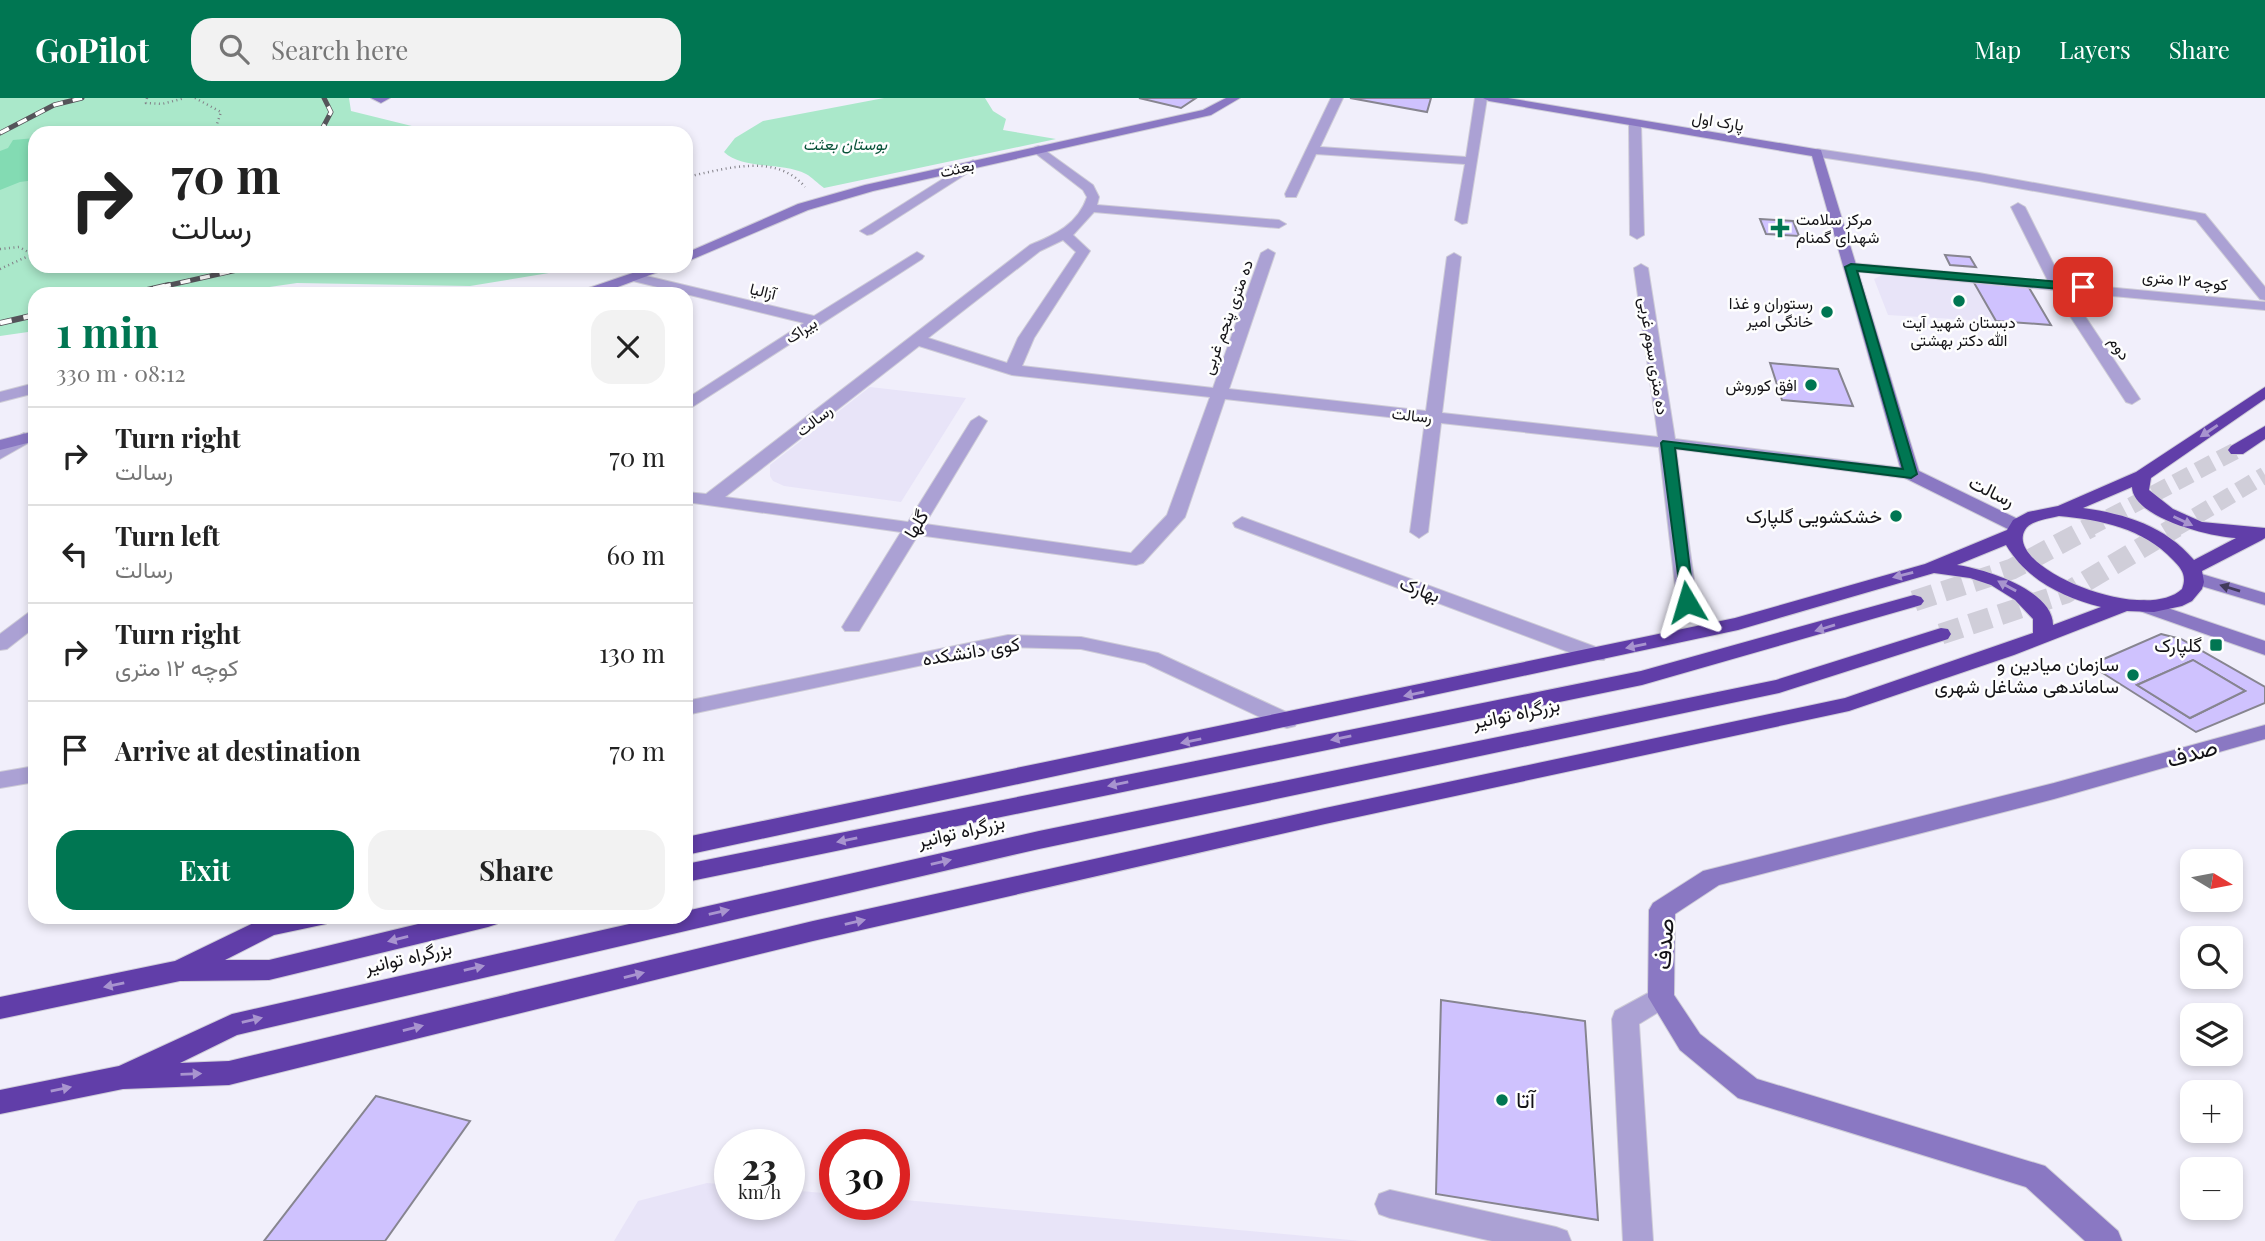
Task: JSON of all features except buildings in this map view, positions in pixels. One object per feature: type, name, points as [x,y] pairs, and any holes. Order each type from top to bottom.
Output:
[{"type":"highway","points":[[693,845],[1738,624],[1932,568],[2015,530],[2033,516],[2059,511],[2142,476],[2265,392]]},
{"type":"highway","points":[[2238,450],[2265,430]]},
{"type":"highway","points":[[2142,476],[2140,491],[2157,509],[2190,525],[2224,534],[2263,531]]},
{"type":"highway","points":[[2015,530],[2015,548],[2026,562],[2043,576],[2096,599],[2134,606],[2162,605],[2188,595],[2193,587],[2193,573],[2180,554],[2138,528],[2097,516],[2059,511]]},
{"type":"highway","points":[[2193,573],[2263,531]]},
{"type":"highway","points":[[1932,568],[1964,570],[1999,581],[2027,598],[2043,618],[2043,636]]},
{"type":"highway","name":"بزرگراه توانیر","points":[[693,872],[1642,678],[1914,601]]},
{"type":"highway","points":[[123,1077],[229,1073],[826,928],[1325,816],[1849,704],[2134,606]]},
{"type":"highway","name":"بزرگراه توانیر","points":[[693,919],[1039,840],[1779,685],[1941,634]]},
{"type":"highway","points":[[180,971],[269,926],[280,924]]},
{"type":"highway","name":"بزرگراه توانیر","points":[[0,1008],[180,971],[269,970],[459,924]]},
{"type":"highway","name":"بزرگراه توانیر","points":[[0,1102],[123,1077],[232,1025],[673,924]]},
{"type":"main road","points":[[377,98],[384,98]]},
{"type":"main road","name":"بعثت","points":[[693,255],[812,205],[870,188],[1207,113],[1234,98]]},
{"type":"main road","name":"پارک اول","points":[[1489,98],[1817,153]]},
{"type":"main road","points":[[1817,153],[1911,474]]},
{"type":"main road","points":[[609,287],[650,273]]},
{"type":"main road","points":[[0,445],[28,438]]},
{"type":"main road","name":"رسالت","points":[[1911,474],[2015,530]]},
{"type":"main road","points":[[2193,573],[2265,599]]},
{"type":"main road","points":[[2134,606],[2265,648]]},
{"type":"main road","name":"صدف","points":[[2107,1241],[2035,1176],[1748,1089],[1690,1042],[1661,997],[1662,910],[1712,878],[2054,791],[2265,732]]},
{"type":"street","points":[[1291,194],[1337,98]]},
{"type":"street","points":[[1462,220],[1481,98]]},
{"type":"street","points":[[1634,124],[1637,235]]},
{"type":"street","points":[[1012,370],[1026,338],[1083,251],[1066,236],[1091,208],[1093,197],[1088,188],[1039,149]]},
{"type":"street","points":[[1312,150],[1471,161]]},
{"type":"street","points":[[1817,153],[1979,177],[2200,217],[2265,296]]},
{"type":"street","points":[[867,231],[974,164]]},
{"type":"street","name":"دوم","points":[[2018,207],[2057,285],[2132,398]]},
{"type":"street","points":[[1091,208],[1279,223]]},
{"type":"street","name":"رسالت","points":[[710,500],[1035,248],[1066,236]]},
{"type":"street","name":"ده متری پنجم غربی","points":[[914,528],[1136,559],[1176,517],[1268,253]]},
{"type":"street","name":"بیراک","points":[[693,401],[917,256]]},
{"type":"street","points":[[1419,532],[1454,257]]},
{"type":"street","name":"کوچه ۱۲ متری","points":[[1851,267],[2265,306]]},
{"type":"street","name":"ده متری سوم غربی","points":[[1641,268],[1687,602]]},
{"type":"street","name":"آزالیا","points":[[638,278],[675,287]]},
{"type":"street","name":"آزالیا","points":[[693,291],[815,321]]},
{"type":"street","points":[[693,300],[704,294]]},
{"type":"street","name":"رسالت","points":[[917,340],[1012,370],[1667,443],[1911,474]]},
{"type":"street","points":[[0,397],[28,390]]},
{"type":"street","name":"گلها","points":[[852,627],[979,421]]},
{"type":"street","points":[[0,454],[28,438]]},
{"type":"street","points":[[693,498],[914,528]]},
{"type":"street","name":"بهارک","points":[[1242,523],[1597,655]]},
{"type":"street","points":[[0,644],[28,622]]},
{"type":"street","name":"کوی دانشکده","points":[[693,707],[1008,641],[1069,642],[1151,657],[1287,721]]},
{"type":"street","points":[[0,780],[28,775]]},
{"type":"street","points":[[1638,1241],[1625,1018],[1661,997]]},
{"type":"street","points":[[1390,1204],[1556,1241]]},
{"type":"path","points":[[147,98],[146,103],[155,104],[185,98]]},
{"type":"path","points":[[195,98],[221,112],[216,126]]},
{"type":"path","points":[[693,176],[752,164],[779,168],[799,177],[812,205]]},
{"type":"path","points":[[0,249],[19,247],[28,251]]},
{"type":"path","points":[[0,269],[28,255]]},
{"type":"shaded area","points":[[28,139],[28,181],[0,190],[0,151],[8,148],[13,140]]},
{"type":"shaded area","name":"دبستان شهید آیت الله دکتر بهشتی","points":[[1882,275],[2028,286],[2051,325],[1888,315],[1874,279]]},
{"type":"shaded area","points":[[870,387],[966,398],[901,502],[784,486],[773,481],[770,465]]},
{"type":"shaded area","points":[[707,1183],[714,1184],[714,1220],[805,1220],[805,1191],[819,1193],[819,1220],[910,1220],[910,1200],[1362,1241],[614,1241],[638,1201]]},
{"type":"green space","points":[[0,98],[349,98],[351,111],[412,126],[28,126],[28,273],[549,273],[470,286],[297,283],[269,287],[28,287],[28,332],[0,336]]},
{"type":"green space","name":"بوستان بعثت","points":[[884,98],[985,98],[993,111],[1006,119],[1003,130],[1056,139],[824,188],[808,175],[796,170],[752,164],[732,158],[724,152],[735,138],[763,121]]},
{"type":"tunnel","points":[[2087,529],[2237,450]]},
{"type":"tunnel","points":[[2174,529],[2265,475]]},
{"type":"tunnel","points":[[1914,601],[2012,569],[2091,527]]},
{"type":"tunnel","points":[[1941,634],[2066,593],[2176,527]]},
{"type":"railway","points":[[0,133],[54,105],[82,98]]},
{"type":"railway","points":[[324,98],[331,112],[324,126]]},
{"type":"railway","points":[[161,287],[224,273]]},
{"type":"railway","points":[[160,287],[169,285]]},
{"type":"railway","points":[[0,323],[28,317]]},
{"type":"place","name":"مرکز سلامت شهدای گمنام","points":[[1780,228]]},
{"type":"place","name":"دبستان شهید آیت الله دکتر بهشتی","points":[[1959,301]]},
{"type":"place","name":"رستوران و غذا خانگی امیر","points":[[1827,312]]},
{"type":"place","name":"افق کوروش","points":[[1811,385]]},
{"type":"place","name":"خشکشویی گلپارک","points":[[1896,516]]},
{"type":"place","name":"گلپارک","points":[[2216,645]]},
{"type":"place","name":"سازمان میادین و ساماندهی مشاغل شهری","points":[[2133,675]]},
{"type":"place","name":"آتا","points":[[1502,1100]]},
{"type":"route","points":[[1687,602],[1667,443],[1911,474],[1851,267],[2083,287]]}]
